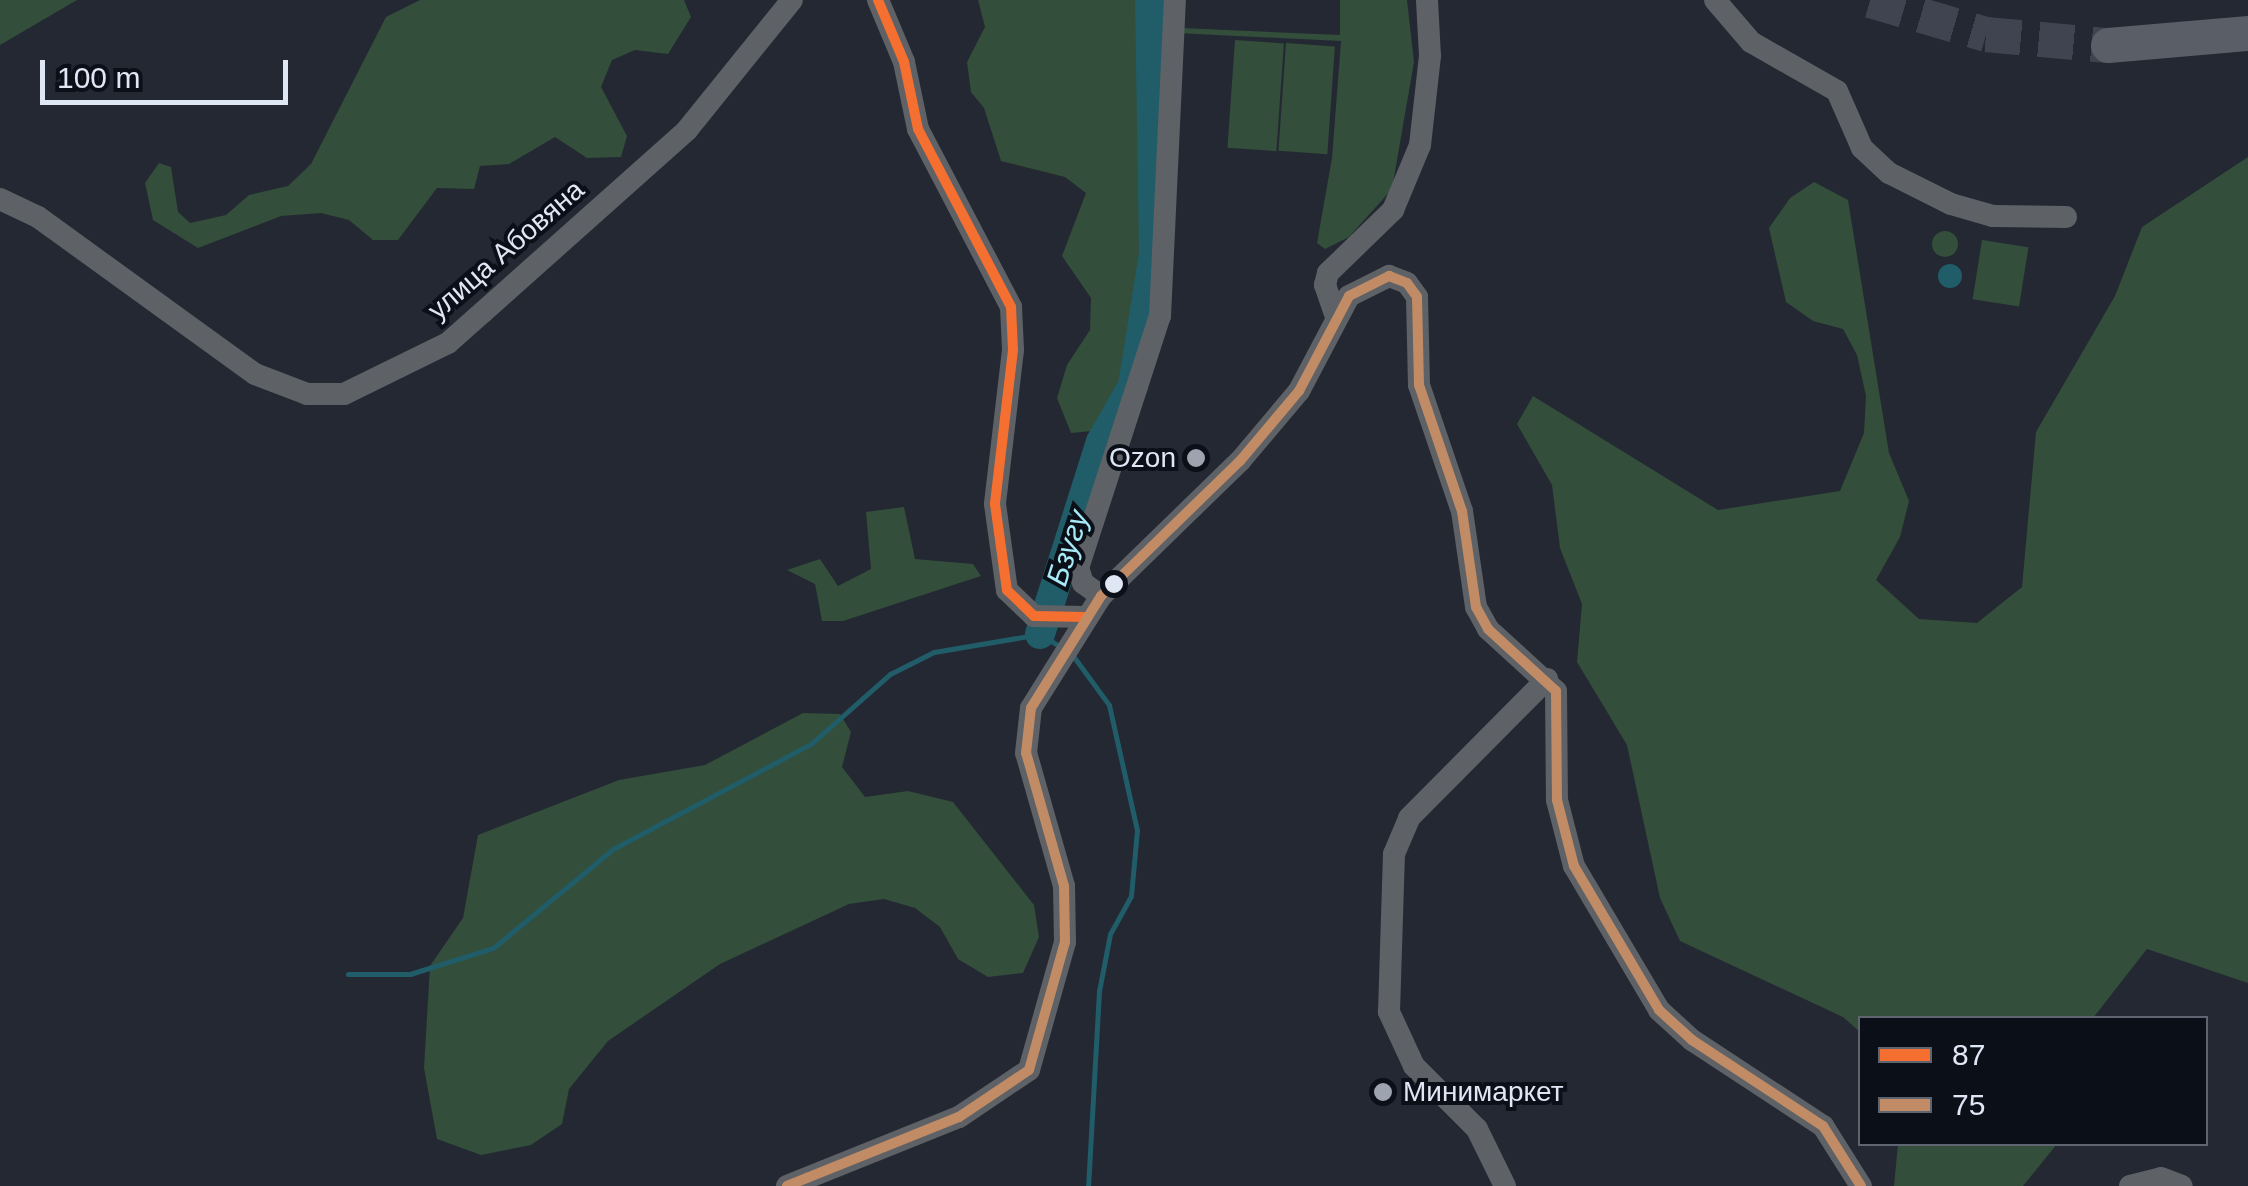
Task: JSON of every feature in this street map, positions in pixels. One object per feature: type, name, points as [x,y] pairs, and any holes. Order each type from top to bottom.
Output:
[{"type":"highway","points":[[2108,45],[2248,33]]},
{"type":"street","name":"улица Абовяна","points":[[0,199],[38,217],[255,374],[306,394],[344,394],[448,343],[686,130],[792,0]]},
{"type":"street","points":[[878,0],[904,62],[918,129],[1010,307],[1014,350],[995,504],[1007,590],[1045,617],[1086,617]]},
{"type":"street","points":[[1101,596],[1084,583],[1078,568],[1160,316],[1174,0]]},
{"type":"street","points":[[1335,314],[1325,285],[1328,274],[1393,210],[1420,145],[1430,56],[1427,0]]},
{"type":"street","points":[[1716,0],[1751,42],[1837,91],[1862,148],[1889,173],[1951,204],[1993,216],[2066,217]]},
{"type":"street","points":[[787,1186],[959,1117],[994,1099],[1029,1070],[1064,942],[1064,886],[1024,734],[1031,708],[1101,596],[1240,461],[1299,391],[1335,314],[1361,286],[1400,278],[1413,290],[1419,385],[1462,511],[1476,606],[1488,629],[1547,679],[1560,706],[1555,767],[1564,833],[1574,866],[1659,1010],[1692,1040],[1823,1126],[1860,1186]]},
{"type":"street","points":[[1504,1186],[1478,1130],[1414,1066],[1389,1012],[1394,854],[1410,818],[1547,679]]},
{"type":"street","points":[[2130,1186],[2161,1178],[2182,1186]]},
{"type":"green space","points":[[0,0],[77,0],[0,45]]},
{"type":"green space","points":[[420,0],[684,0],[691,17],[668,54],[635,50],[612,60],[601,87],[627,136],[621,157],[587,158],[555,137],[509,164],[480,166],[474,189],[437,188],[398,240],[373,240],[349,220],[321,213],[281,216],[198,248],[153,220],[145,183],[159,163],[171,167],[178,212],[190,223],[226,215],[249,195],[288,186],[311,164],[386,17]]},
{"type":"green space","points":[[978,0],[1156,0],[1158,27],[1340,35],[1340,0],[1407,0],[1414,62],[1392,189],[1349,237],[1325,249],[1317,243],[1332,158],[1341,41],[1157,32],[1156,302],[1113,429],[1071,433],[1057,398],[1067,365],[1090,330],[1091,298],[1062,256],[1086,193],[1065,177],[1001,161],[984,108],[971,92],[967,62],[985,27]]},
{"type":"green space","points":[[1235,40],[1284,43],[1276,151],[1227,148]]},
{"type":"green space","points":[[1286,43],[1335,46],[1327,154],[1278,151]]},
{"type":"green space","points":[[2248,157],[2248,983],[2147,949],[2095,1016],[1858,1016],[1858,1030],[1843,1017],[1680,941],[1660,898],[1627,745],[1577,662],[1582,604],[1560,548],[1552,485],[1517,424],[1533,396],[1718,510],[1840,491],[1864,433],[1866,396],[1857,355],[1843,329],[1813,321],[1786,302],[1769,228],[1790,198],[1814,182],[1848,200],[1889,453],[1909,501],[1900,537],[1876,580],[1919,619],[1977,623],[2022,587],[2036,432],[2115,296],[2142,227]]},
{"type":"green space","points":[[1945,231],[1954,235],[1958,244],[1954,253],[1945,257],[1936,253],[1932,244],[1936,235]]},
{"type":"green space","points":[[1982,240],[2028,247],[2019,307],[1973,299]]},
{"type":"green space","points":[[904,507],[915,559],[973,564],[981,576],[843,621],[822,621],[815,584],[787,570],[820,559],[838,586],[871,569],[866,512]]},
{"type":"green space","points":[[803,713],[840,714],[851,732],[842,767],[865,797],[908,791],[953,802],[1034,905],[1039,937],[1023,973],[988,977],[958,959],[940,927],[915,908],[884,899],[849,904],[720,964],[608,1041],[569,1089],[562,1124],[531,1145],[481,1155],[437,1139],[424,1068],[430,966],[463,918],[478,835],[619,780],[705,765]]},
{"type":"green space","points":[[1898,1146],[2055,1146],[2023,1186],[1894,1186]]},
{"type":"water","points":[[1950,264],[1959,267],[1959,285],[1950,288],[1941,285],[1938,276],[1941,267]]},
{"type":"waterway","name":"Бзугу","points":[[1040,634],[1101,442],[1133,386],[1154,253],[1150,0]]},
{"type":"waterway","points":[[348,974],[410,974],[493,948],[613,849],[812,743],[890,674],[934,652],[1040,634],[1062,648]]},
{"type":"waterway","name":"Бзугу","points":[[1071,653],[1109,705],[1137,830],[1131,896],[1110,934],[1099,991],[1088,1186]]},
{"type":"tunnel","points":[[1870,0],[1986,34],[2108,45]]},
{"type":"transit line","name":"87","points":[[878,0],[904,62],[918,129],[1011,307],[1013,350],[995,504],[1007,590],[1034,616],[1086,617]]},
{"type":"transit line","name":"75","points":[[787,1186],[959,1117],[1029,1070],[1065,942],[1064,886],[1026,753],[1031,708],[1101,596],[1240,461],[1299,391],[1349,296],[1389,276],[1407,283],[1417,297],[1419,385],[1462,511],[1476,607],[1488,629],[1556,691],[1557,800],[1574,866],[1659,1010],[1692,1040],[1823,1126],[1861,1186]]},
{"type":"place","name":"Ozon","points":[[1196,458]]},
{"type":"place","name":"Минимаркет","points":[[1383,1092]]}]
